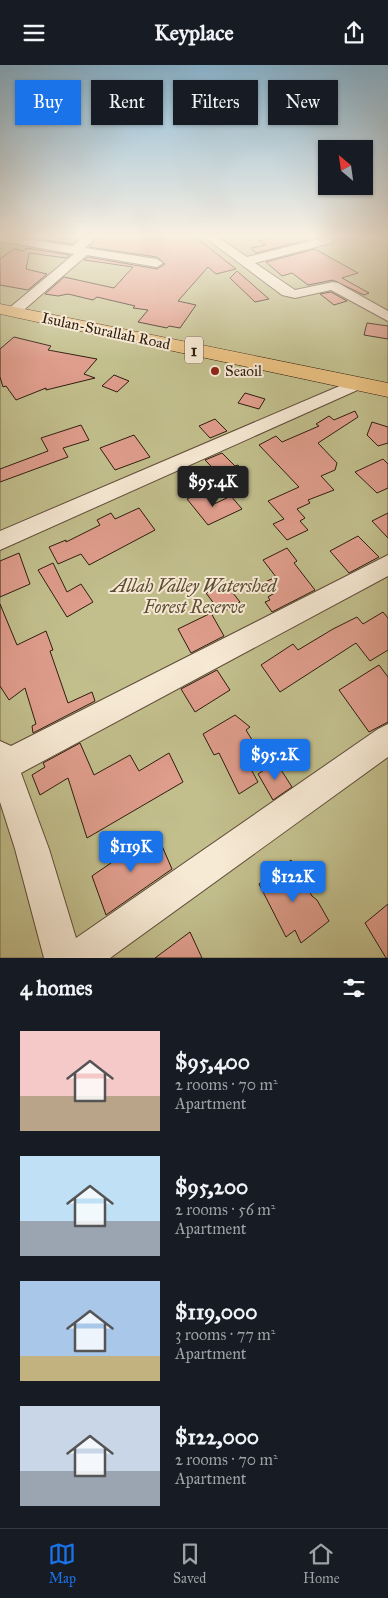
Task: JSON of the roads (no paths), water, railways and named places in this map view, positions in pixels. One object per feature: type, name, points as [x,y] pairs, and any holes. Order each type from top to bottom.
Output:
[{"type":"highway","name":"Isulan-Surallah Road","points":[[6,311],[388,390]]},
{"type":"street","points":[[6,311],[48,277]]},
{"type":"street","points":[[266,277],[290,293],[333,285],[374,311],[388,317]]},
{"type":"street","points":[[0,541],[356,384]]},
{"type":"street","points":[[63,958],[32,849],[2,761],[388,565]]},
{"type":"street","points":[[79,958],[388,739]]},
{"type":"place","name":"Seaoil","points":[[215,371]]},
{"type":"park label","name":"Allah Valley Watershed Forest Reserve","points":[[194,596]]}]
